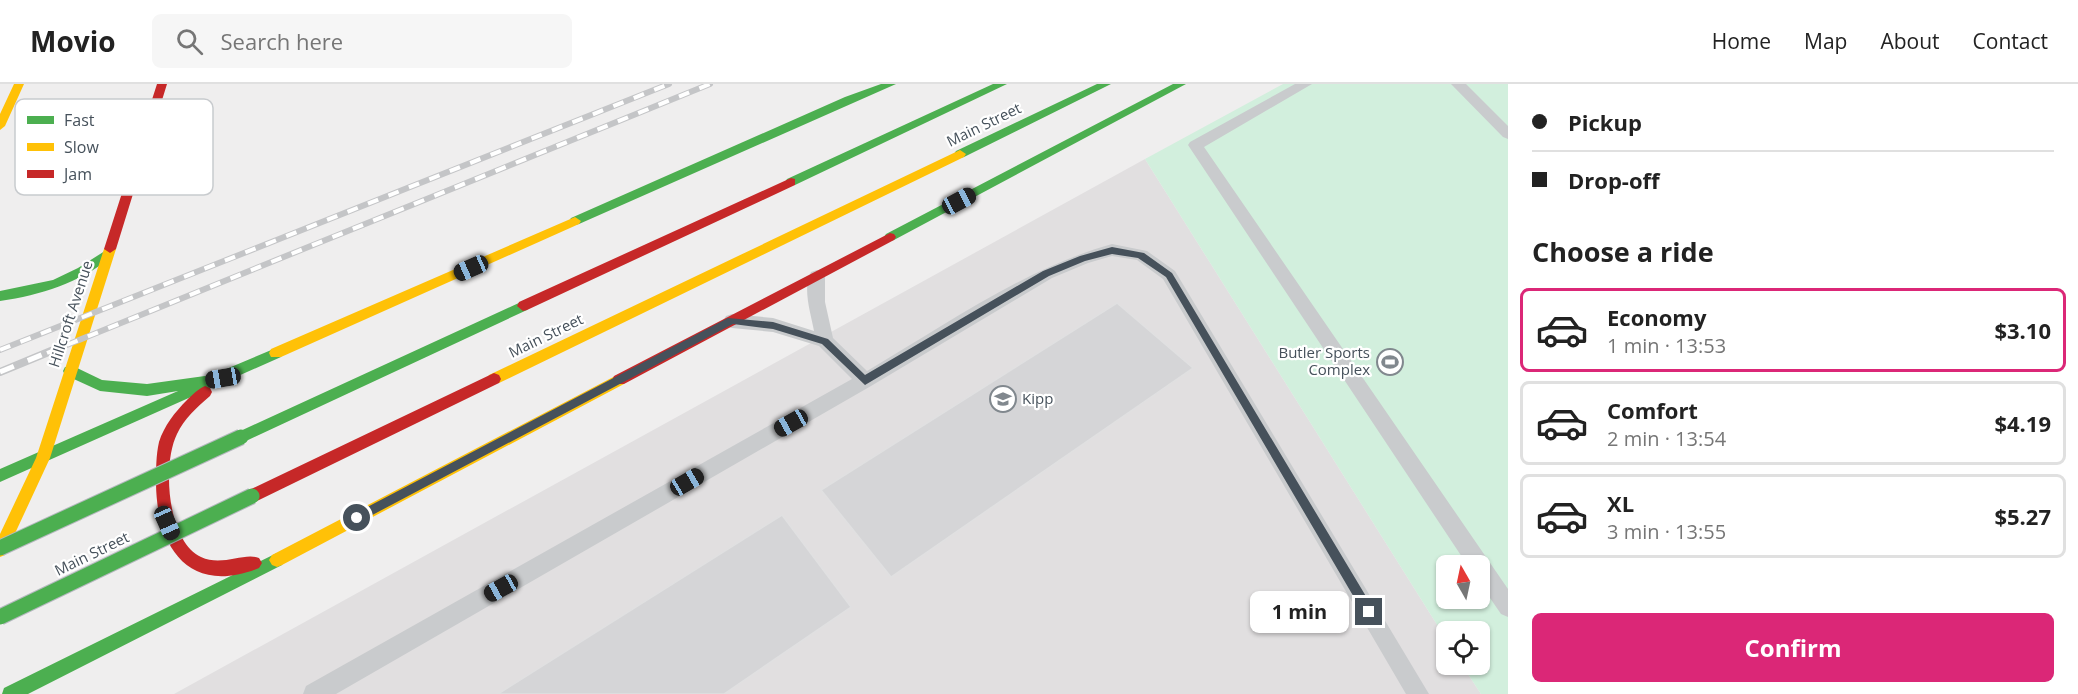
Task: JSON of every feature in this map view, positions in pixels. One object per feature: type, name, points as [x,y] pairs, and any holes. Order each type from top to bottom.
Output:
[{"type":"main road","points":[[0,126],[19,84]]},
{"type":"main road","name":"Hillcroft Avenue","points":[[157,99],[162,84]]},
{"type":"main road","points":[[0,476],[849,99],[891,84]]},
{"type":"main road","name":"Main Street","points":[[0,549],[1002,84]]},
{"type":"main road","name":"Main Street","points":[[0,617],[1106,84]]},
{"type":"main road","points":[[10,694],[295,550],[1181,84]]},
{"type":"main road","name":"Hillcroft Avenue","points":[[0,549],[44,458],[127,195]]},
{"type":"main road","points":[[0,296],[53,288],[83,274],[108,254]]},
{"type":"main road","points":[[70,371],[100,385],[147,390],[223,378]]},
{"type":"main road","points":[[223,378],[188,406],[167,438],[161,490],[167,523],[178,550],[200,566],[236,569],[295,550]]},
{"type":"lane","points":[[1305,84],[1195,145],[1508,607]]},
{"type":"lane","points":[[1458,84],[1508,134]]},
{"type":"lane","points":[[314,694],[865,381],[1046,274],[1083,258],[1112,250],[1141,255],[1169,275],[1418,694]]},
{"type":"lane","points":[[817,276],[817,302],[825,341]]},
{"type":"lane","points":[[732,321],[773,326],[825,341],[865,381]]},
{"type":"shaded area","name":"Kipp","points":[[1145,159],[1436,623],[1436,675],[1469,675],[1481,694],[174,694]]},
{"type":"green space","name":"Butler Sports Complex","points":[[1283,84],[1508,84],[1508,694],[1481,694],[1469,675],[1490,675],[1490,621],[1436,621],[1436,623],[1145,159]]},
{"type":"building","points":[[1117,303],[1193,368],[891,577],[821,490]]},
{"type":"building","points":[[782,515],[851,607],[724,694],[498,694]]},
{"type":"railway","points":[[0,350],[669,84]]},
{"type":"railway","points":[[47,353],[710,84]]},
{"type":"railway","points":[[0,372],[51,351]]},
{"type":"traffic: fast","points":[[575,221],[849,99],[891,84]]},
{"type":"traffic: fast","points":[[791,182],[1002,84]]},
{"type":"traffic: fast","points":[[960,154],[1106,84]]},
{"type":"traffic: fast","points":[[890,237],[1181,84]]},
{"type":"traffic: fast","points":[[0,296],[57,284],[82,272],[108,254]]},
{"type":"traffic: fast","points":[[241,437],[523,306]]},
{"type":"traffic: fast","points":[[0,476],[276,353]]},
{"type":"traffic: fast","points":[[70,371],[100,385],[147,390],[209,380]]},
{"type":"traffic: fast","points":[[0,548],[241,437]]},
{"type":"traffic: fast","points":[[0,617],[252,496]]},
{"type":"traffic: fast","points":[[10,694],[277,560]]},
{"type":"traffic: slow","points":[[0,126],[19,84]]},
{"type":"traffic: slow","points":[[494,379],[960,154]]},
{"type":"traffic: slow","points":[[276,353],[575,221]]},
{"type":"traffic: slow","points":[[0,550],[43,458],[110,249]]},
{"type":"traffic: slow","points":[[277,560],[619,380]]},
{"type":"traffic: jam","points":[[157,99],[162,84]]},
{"type":"traffic: jam","points":[[523,306],[791,182]]},
{"type":"traffic: jam","points":[[110,249],[127,195]]},
{"type":"traffic: jam","points":[[619,380],[890,237]]},
{"type":"traffic: jam","points":[[252,496],[494,379]]},
{"type":"traffic: jam","points":[[205,392],[179,419],[166,443],[163,479],[167,521],[173,538],[182,552],[195,562],[211,567],[230,568],[254,563]]},
{"type":"place","name":"Butler Sports Complex","points":[[1390,362]]},
{"type":"place","name":"Kipp","points":[[1003,399]]},
{"type":"route","points":[[357,518],[732,321],[773,326],[825,341],[865,381],[1046,274],[1083,258],[1112,250],[1141,255],[1169,275],[1369,612]]}]
